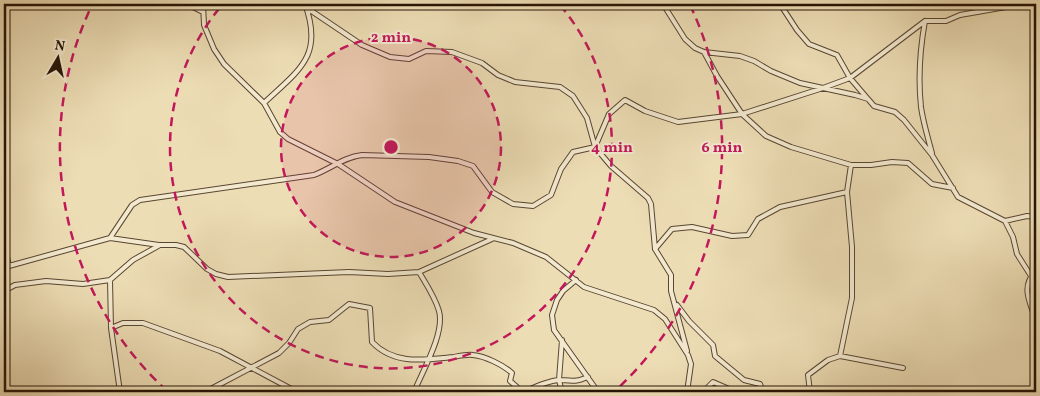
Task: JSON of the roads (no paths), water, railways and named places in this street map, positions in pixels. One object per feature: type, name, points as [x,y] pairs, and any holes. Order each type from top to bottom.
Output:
[{"type":"street","points":[[187,4],[203,12]]},
{"type":"street","points":[[203,4],[204,25],[219,57],[264,103],[280,132],[288,139],[338,164],[395,202],[492,239],[513,243],[546,257],[584,287],[594,292],[654,310],[665,319],[688,355]]},
{"type":"street","points":[[662,4],[686,39],[695,48],[704,52],[740,56],[800,83],[855,94],[868,99]]},
{"type":"street","points":[[780,4],[809,44],[837,55],[850,78],[874,106],[894,112],[904,120],[932,155],[958,197],[1005,220],[1014,237],[1018,254],[1031,276]]},
{"type":"street","points":[[595,147],[609,114],[625,100],[645,110],[678,122],[742,114],[850,78],[925,22],[946,21],[960,15],[1008,4],[1023,4]]},
{"type":"street","points":[[264,103],[297,71],[308,55],[312,44],[313,31],[306,6]]},
{"type":"street","points":[[306,6],[362,45],[390,56],[409,59],[426,51],[452,52],[482,63],[498,75],[515,82],[560,87],[573,96],[587,118],[595,147],[611,166],[648,198],[652,204],[655,249],[671,275],[671,291],[676,303],[691,364],[687,392]]},
{"type":"street","points":[[925,22],[922,38],[921,108],[932,155]]},
{"type":"street","points":[[704,52],[742,114],[766,136],[791,147],[851,164],[871,166],[892,162],[908,163],[932,184],[953,188]]},
{"type":"street","points":[[110,238],[132,206],[140,200],[314,175],[328,170],[352,156],[362,154],[458,161],[473,166],[492,192],[513,204],[533,206],[551,195],[561,169],[573,152],[595,147]]},
{"type":"street","points":[[840,356],[852,298],[852,247],[847,192],[851,164]]},
{"type":"street","points":[[655,249],[672,230],[692,227],[732,236],[748,235],[758,219],[780,207],[847,192]]},
{"type":"street","points":[[1005,220],[1027,216],[1036,218]]},
{"type":"street","points":[[4,234],[5,252],[9,266]]},
{"type":"street","points":[[4,268],[110,238],[184,247],[207,269],[228,277],[349,272],[388,274],[419,272],[492,239]]},
{"type":"street","points":[[4,291],[15,285],[46,281],[83,284],[110,280],[133,260],[160,245]]},
{"type":"street","points":[[1036,270],[1031,276],[1026,290],[1036,321]]},
{"type":"street","points":[[414,392],[438,339],[440,324],[439,310],[419,272]]},
{"type":"street","points":[[110,280],[111,328],[120,392]]},
{"type":"street","points":[[576,280],[563,291],[557,300],[552,315],[554,330],[598,392]]},
{"type":"street","points":[[676,303],[689,321],[713,345],[715,356],[744,380],[760,384],[763,392]]},
{"type":"street","points":[[205,392],[279,353],[289,343],[298,328],[310,322],[329,320],[349,304],[370,308],[372,342],[381,351],[402,359],[472,354],[509,370],[512,373],[510,381],[517,387],[519,392]]},
{"type":"street","points":[[1031,306],[1036,310]]},
{"type":"street","points":[[111,328],[123,323],[143,323],[220,351],[297,392]]},
{"type":"street","points":[[562,340],[559,380],[562,392]]},
{"type":"street","points":[[810,392],[808,375],[828,360],[840,356],[903,368]]},
{"type":"street","points":[[526,392],[531,388],[559,380],[576,382],[588,378]]},
{"type":"street","points":[[703,392],[713,382],[736,392]]}]
